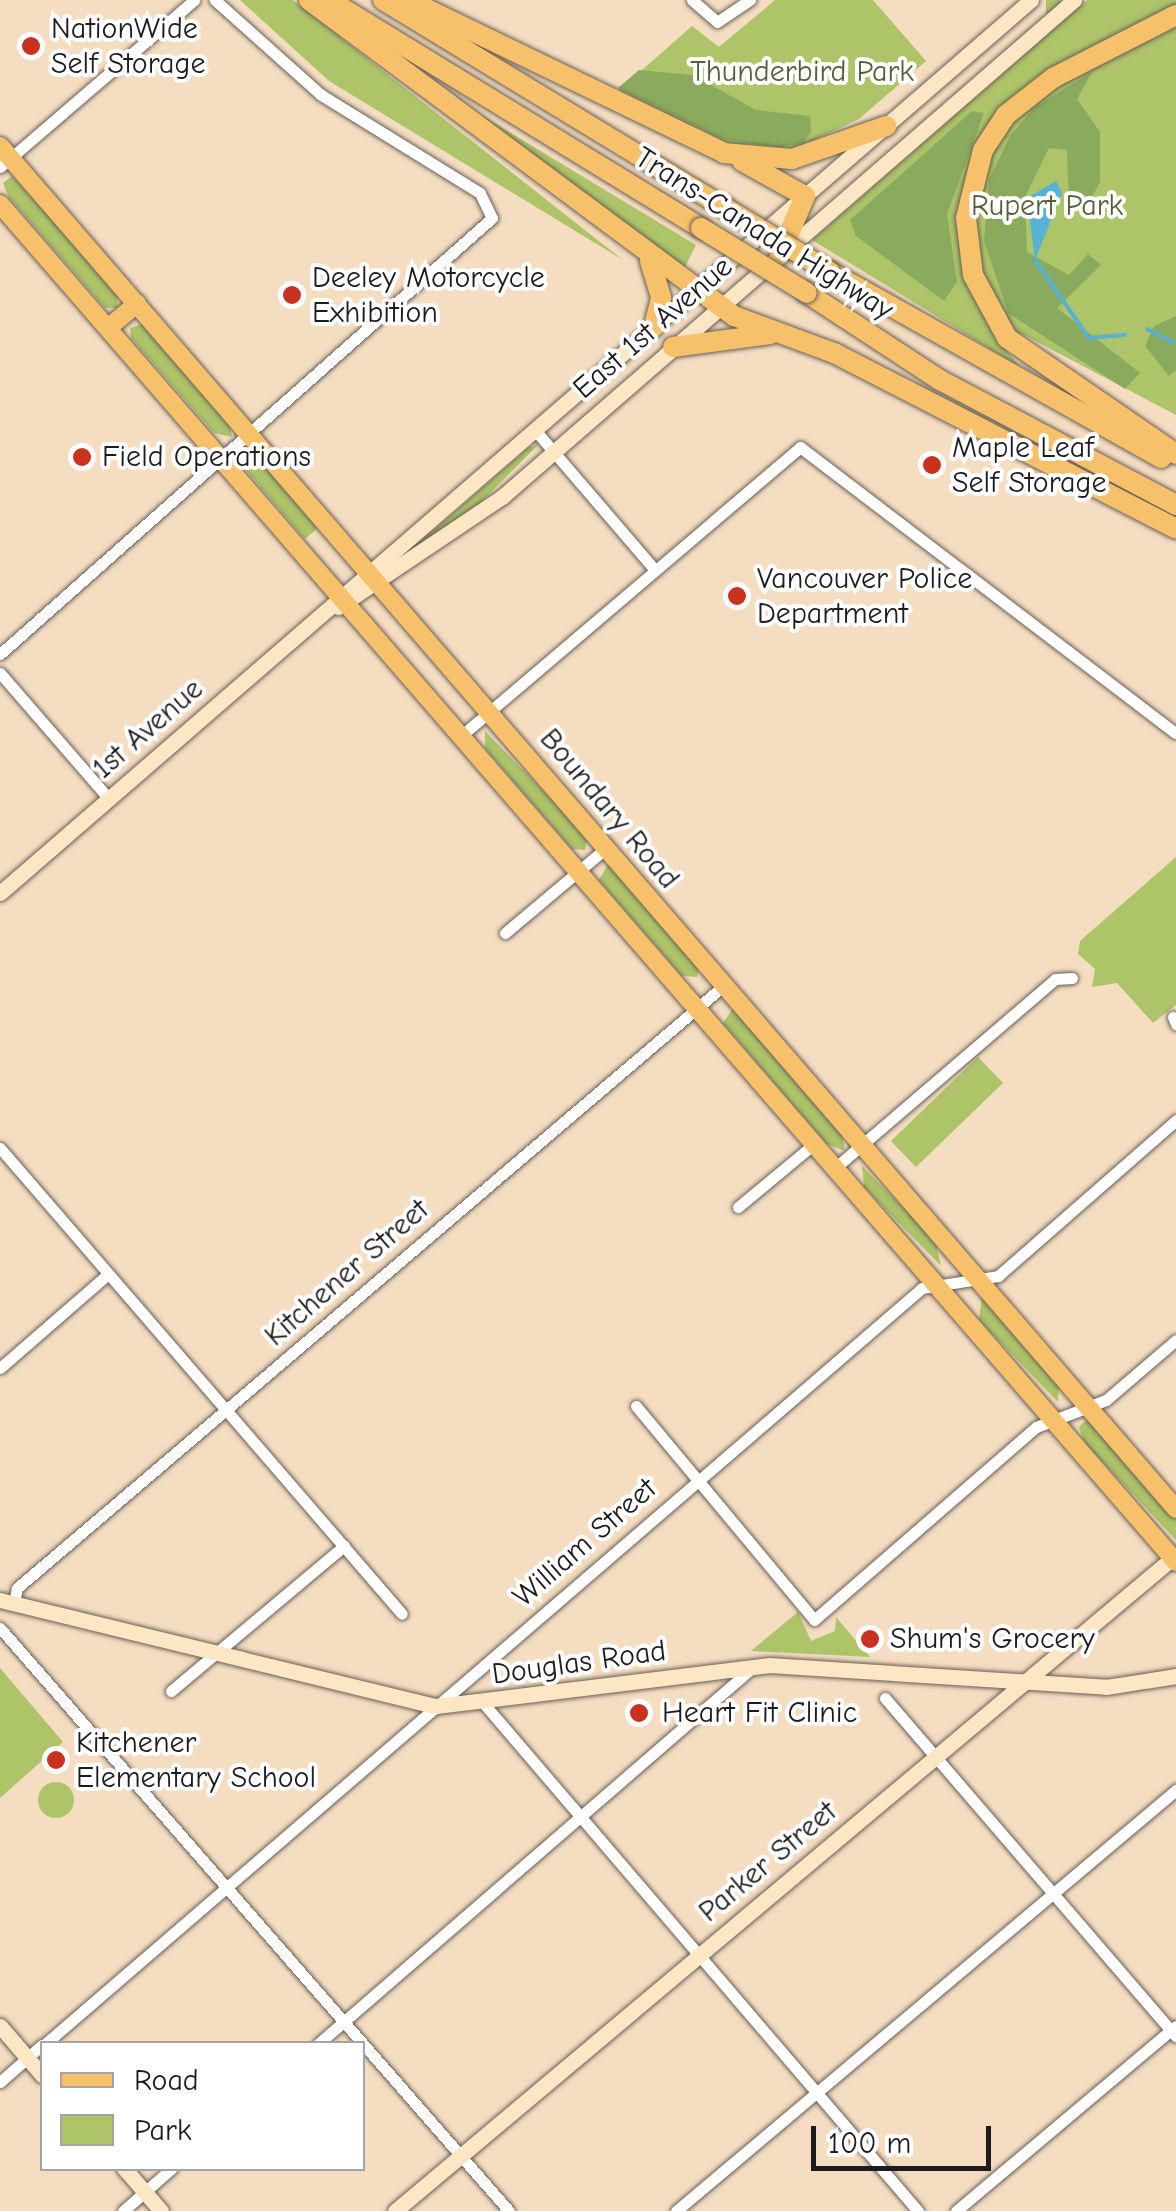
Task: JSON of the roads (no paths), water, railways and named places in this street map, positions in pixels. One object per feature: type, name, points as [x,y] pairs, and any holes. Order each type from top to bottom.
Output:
[{"type":"highway","points":[[309,0],[649,259],[720,308],[771,334],[836,354],[1176,529]]},
{"type":"highway","name":"Trans-Canada Highway","points":[[329,0],[807,292],[940,380],[1176,505]]},
{"type":"highway","name":"Trans-Canada Highway","points":[[383,0],[830,272],[1176,465]]},
{"type":"highway","points":[[408,0],[724,152],[805,196],[780,255]]},
{"type":"highway","points":[[1176,15],[1053,78],[1006,115],[977,163],[966,218],[973,275],[1007,338],[1176,454]]},
{"type":"highway","points":[[724,152],[792,159],[886,126]]},
{"type":"highway","points":[[649,259],[661,298],[654,327]]},
{"type":"highway","points":[[674,348],[771,334]]},
{"type":"main road","name":"Boundary Road","points":[[4,157],[375,577],[1176,1509]]},
{"type":"main road","name":"Boundary Road","points":[[0,204],[223,460],[340,603],[462,735],[1175,1558]]},
{"type":"main road","points":[[108,328],[137,304]]},
{"type":"street","points":[[4,157],[194,0]]},
{"type":"street","points":[[0,654],[483,231],[491,206],[320,94],[214,0]]},
{"type":"street","points":[[692,0],[717,22],[750,0]]},
{"type":"street","name":"East 1st Avenue","points":[[375,577],[535,430],[1031,0]]},
{"type":"street","name":"East 1st Avenue","points":[[340,603],[553,452],[1074,0]]},
{"type":"street","points":[[535,430],[654,569]]},
{"type":"street","points":[[462,735],[654,569],[805,447],[1176,733]]},
{"type":"street","name":"1st Avenue","points":[[0,893],[340,603]]},
{"type":"street","points":[[0,672],[109,799]]},
{"type":"street","points":[[505,934],[606,848]]},
{"type":"street","points":[[836,1167],[1055,978],[1072,978]]},
{"type":"street","name":"Kitchener Street","points":[[7,1602],[17,1588],[723,986]]},
{"type":"street","name":"William Street","points":[[47,2041],[922,1288],[998,1276],[1176,1120]]},
{"type":"street","points":[[738,1207],[815,1143]]},
{"type":"street","points":[[0,1148],[402,1614]]},
{"type":"street","points":[[0,1368],[108,1274]]},
{"type":"street","points":[[636,1406],[814,1620],[1056,1420],[1089,1407],[1176,1340]]},
{"type":"street","points":[[171,1691],[344,1546]]},
{"type":"street","name":"Parker Street","points":[[394,2211],[1175,1558]]},
{"type":"street","name":"Douglas Road","points":[[7,1602],[436,1706],[485,1706],[753,1666],[1073,1686],[1176,1676]]},
{"type":"street","points":[[6,1631],[363,2041]]},
{"type":"street","points":[[1060,1653],[1073,1686]]},
{"type":"street","points":[[321,2041],[753,1666]]},
{"type":"street","points":[[978,1679],[994,1708]]},
{"type":"street","points":[[884,1698],[1174,2031],[956,2211]]},
{"type":"street","points":[[485,1706],[918,2211]]},
{"type":"street","points":[[676,2211],[1176,1790]]},
{"type":"street","points":[[0,2026],[40,2072]]},
{"type":"street","points":[[365,2043],[509,2211]]},
{"type":"street","name":"William Street","points":[[0,2082],[40,2048]]},
{"type":"street","points":[[127,2171],[161,2211]]},
{"type":"street","points":[[123,2211],[169,2171]]},
{"type":"water","points":[[1056,181],[1062,193],[1035,260],[1027,198]]},
{"type":"waterway","points":[[1035,260],[1089,338],[1125,335]]},
{"type":"waterway","points":[[1147,329],[1173,342]]},
{"type":"place","name":"NationWide Self Storage","points":[[31,46]]},
{"type":"place","name":"Deeley Motorcycle Exhibition","points":[[292,295]]},
{"type":"place","name":"Field Operations","points":[[82,457]]},
{"type":"place","name":"Maple Leaf Self Storage","points":[[932,465]]},
{"type":"place","name":"Vancouver Police Department","points":[[737,596]]},
{"type":"place","name":"Shum's Grocery","points":[[870,1639]]},
{"type":"place","name":"Heart Fit Clinic","points":[[639,1713]]},
{"type":"place","name":"Kitchener Elementary School","points":[[56,1760]]},
{"type":"park label","name":"Thunderbird Park","points":[[802,72]]},
{"type":"park label","name":"Rupert Park","points":[[1047,206]]}]
